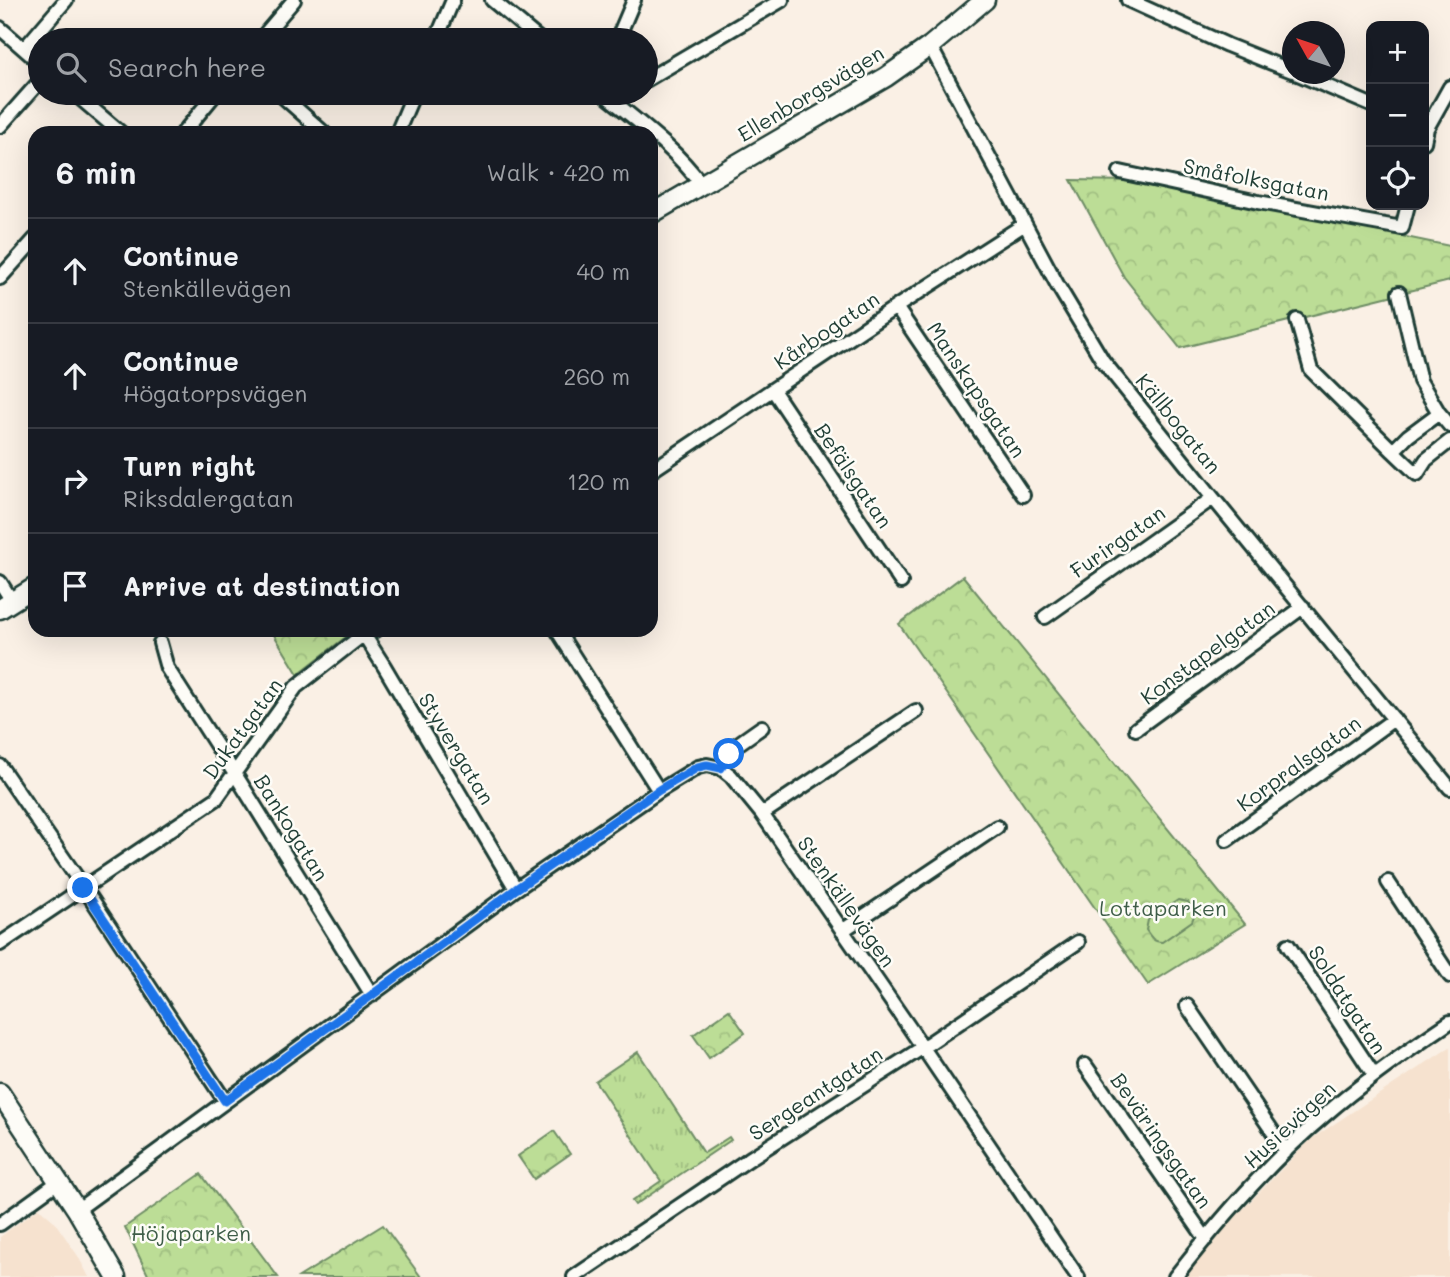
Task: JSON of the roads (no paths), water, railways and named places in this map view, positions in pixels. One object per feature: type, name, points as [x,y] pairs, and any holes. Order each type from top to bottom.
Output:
[{"type":"street","points":[[42,28],[66,0]]},
{"type":"street","points":[[270,28],[294,0]]},
{"type":"street","points":[[441,28],[453,0]]},
{"type":"street","points":[[492,0],[526,28]]},
{"type":"street","points":[[622,28],[634,0]]},
{"type":"street","points":[[658,73],[782,0]]},
{"type":"street","name":"Ellenborgsvägen","points":[[658,210],[863,91],[930,46],[985,0]]},
{"type":"street","points":[[1128,0],[1227,46],[1282,67]]},
{"type":"street","points":[[0,28],[28,52]]},
{"type":"street","points":[[24,49],[28,44]]},
{"type":"street","name":"Källbogatan","points":[[930,46],[1058,286],[1103,361],[1450,788]]},
{"type":"street","points":[[1322,84],[1366,102]]},
{"type":"street","points":[[1429,121],[1450,87]]},
{"type":"street","points":[[0,126],[28,94]]},
{"type":"street","points":[[88,105],[113,126]]},
{"type":"street","points":[[189,126],[206,105]]},
{"type":"street","points":[[292,105],[316,126]]},
{"type":"street","points":[[400,126],[409,105]]},
{"type":"street","points":[[618,105],[643,126]]},
{"type":"street","points":[[658,139],[675,153],[701,184]]},
{"type":"street","name":"Småfolksgatan","points":[[1120,172],[1258,202],[1402,228],[1407,210]]},
{"type":"street","name":"Kårbogatan","points":[[658,466],[1025,224]]},
{"type":"street","points":[[0,278],[28,247]]},
{"type":"street","points":[[1399,293],[1420,382],[1450,426]]},
{"type":"street","name":"Manskapsgatan","points":[[896,307],[1023,495]]},
{"type":"street","points":[[1297,320],[1311,370],[1417,474],[1426,460],[1450,442]]},
{"type":"street","name":"Befälsgatan","points":[[773,390],[901,582]]},
{"type":"street","points":[[1393,451],[1439,412]]},
{"type":"street","name":"Furirgatan","points":[[1045,617],[1213,498]]},
{"type":"street","points":[[0,582],[6,605],[28,591]]},
{"type":"street","name":"Konstapelgatan","points":[[1136,729],[1303,607]]},
{"type":"street","name":"Dukatgatan","points":[[0,944],[216,799],[296,687],[358,637]]},
{"type":"street","name":"Styvergatan","points":[[369,637],[516,889]]},
{"type":"street","points":[[561,637],[659,790]]},
{"type":"street","name":"Bankogatan","points":[[160,643],[167,667],[372,995]]},
{"type":"street","points":[[762,814],[916,710]]},
{"type":"street","name":"Korpralsgatan","points":[[1227,840],[1394,719]]},
{"type":"street","points":[[77,1210],[516,889],[659,790],[698,767],[707,765],[721,768],[735,746],[762,727]]},
{"type":"street","points":[[0,766],[225,1101]]},
{"type":"street","name":"Stenkällevägen","points":[[721,768],[731,776],[762,814],[1078,1277]]},
{"type":"street","points":[[842,931],[997,827]]},
{"type":"street","points":[[1388,883],[1450,976]]},
{"type":"street","name":"Sergeantgatan","points":[[574,1277],[1078,942]]},
{"type":"street","name":"Soldatgatan","points":[[1288,945],[1374,1075]]},
{"type":"street","points":[[1187,1006],[1286,1151]]},
{"type":"street","name":"Husievägen","points":[[1175,1277],[1242,1197],[1324,1115],[1374,1075],[1450,1022]]},
{"type":"street","name":"Beväringsgatan","points":[[1085,1065],[1206,1238]]},
{"type":"street","points":[[0,1093],[77,1210],[116,1277]]},
{"type":"street","points":[[0,1224],[58,1182]]},
{"type":"park label","name":"Lottaparken","points":[[1163,909]]},
{"type":"park label","name":"Höjaparken","points":[[191,1234]]}]
